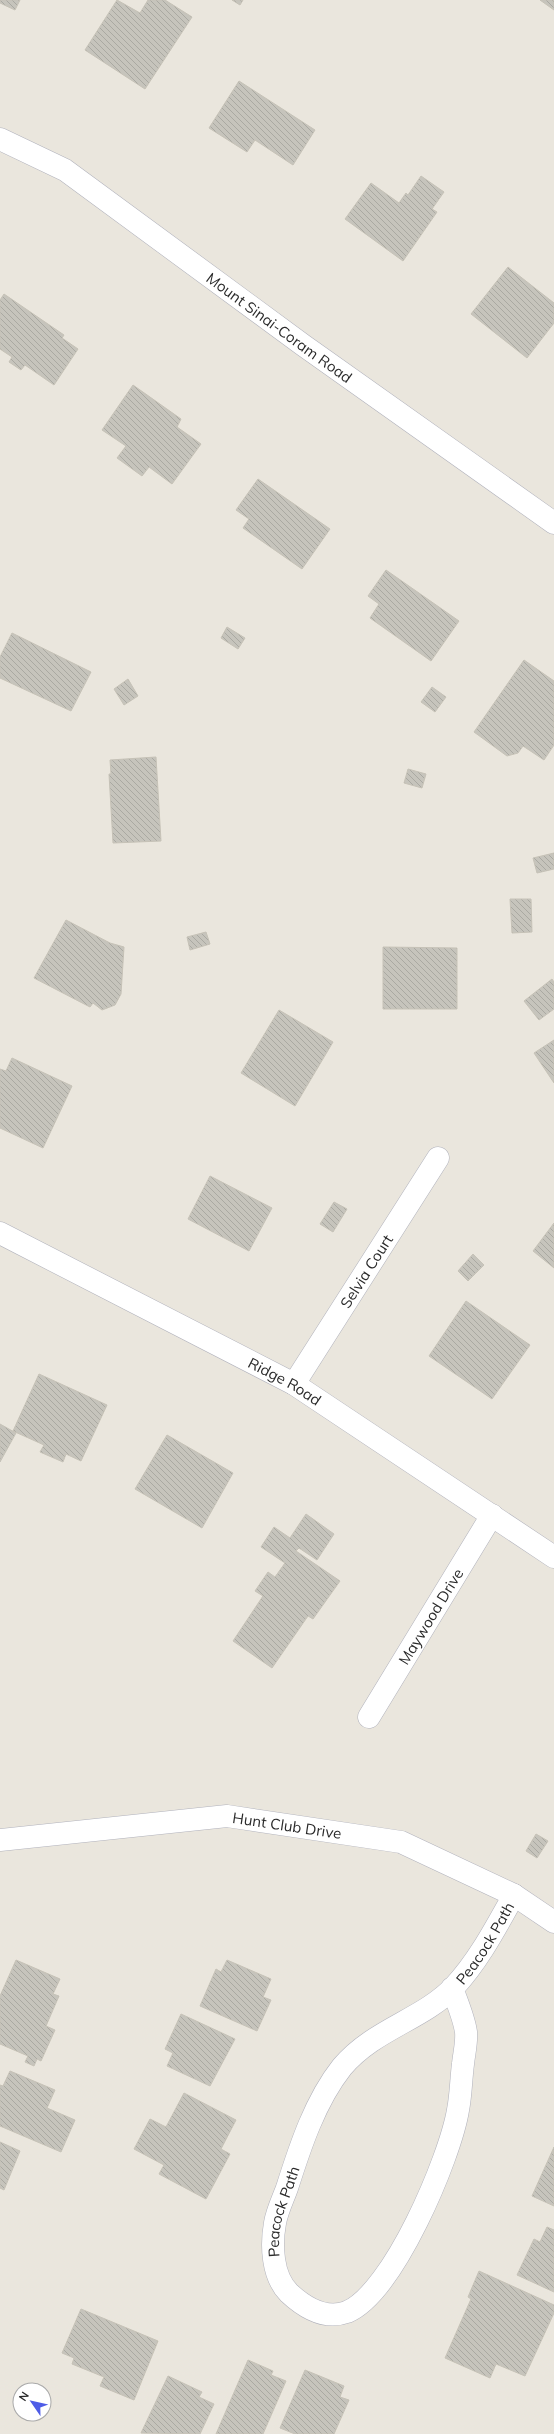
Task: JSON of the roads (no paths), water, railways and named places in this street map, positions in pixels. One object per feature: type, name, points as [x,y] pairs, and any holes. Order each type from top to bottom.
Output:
[{"type":"street","name":"Mount Sinai-Coram Road","points":[[0,139],[65,170],[303,345],[554,523]]},
{"type":"street","name":"Selvia Court","points":[[294,1384],[438,1158]]},
{"type":"street","name":"Ridge Road","points":[[0,1233],[294,1384],[554,1557]]},
{"type":"street","name":"Maywood Drive","points":[[369,1717],[492,1515]]},
{"type":"street","name":"Hunt Club Drive","points":[[0,1840],[227,1816],[401,1842],[514,1895],[554,1922]]},
{"type":"street","name":"Peacock Path","points":[[452,1988],[466,2033],[458,2111],[431,2192],[408,2241],[380,2282],[359,2305],[345,2313],[330,2314],[316,2312],[298,2301],[286,2290],[277,2273],[273,2252],[275,2223],[297,2157],[319,2102],[343,2067],[376,2036],[442,1998],[472,1967],[514,1895]]}]
